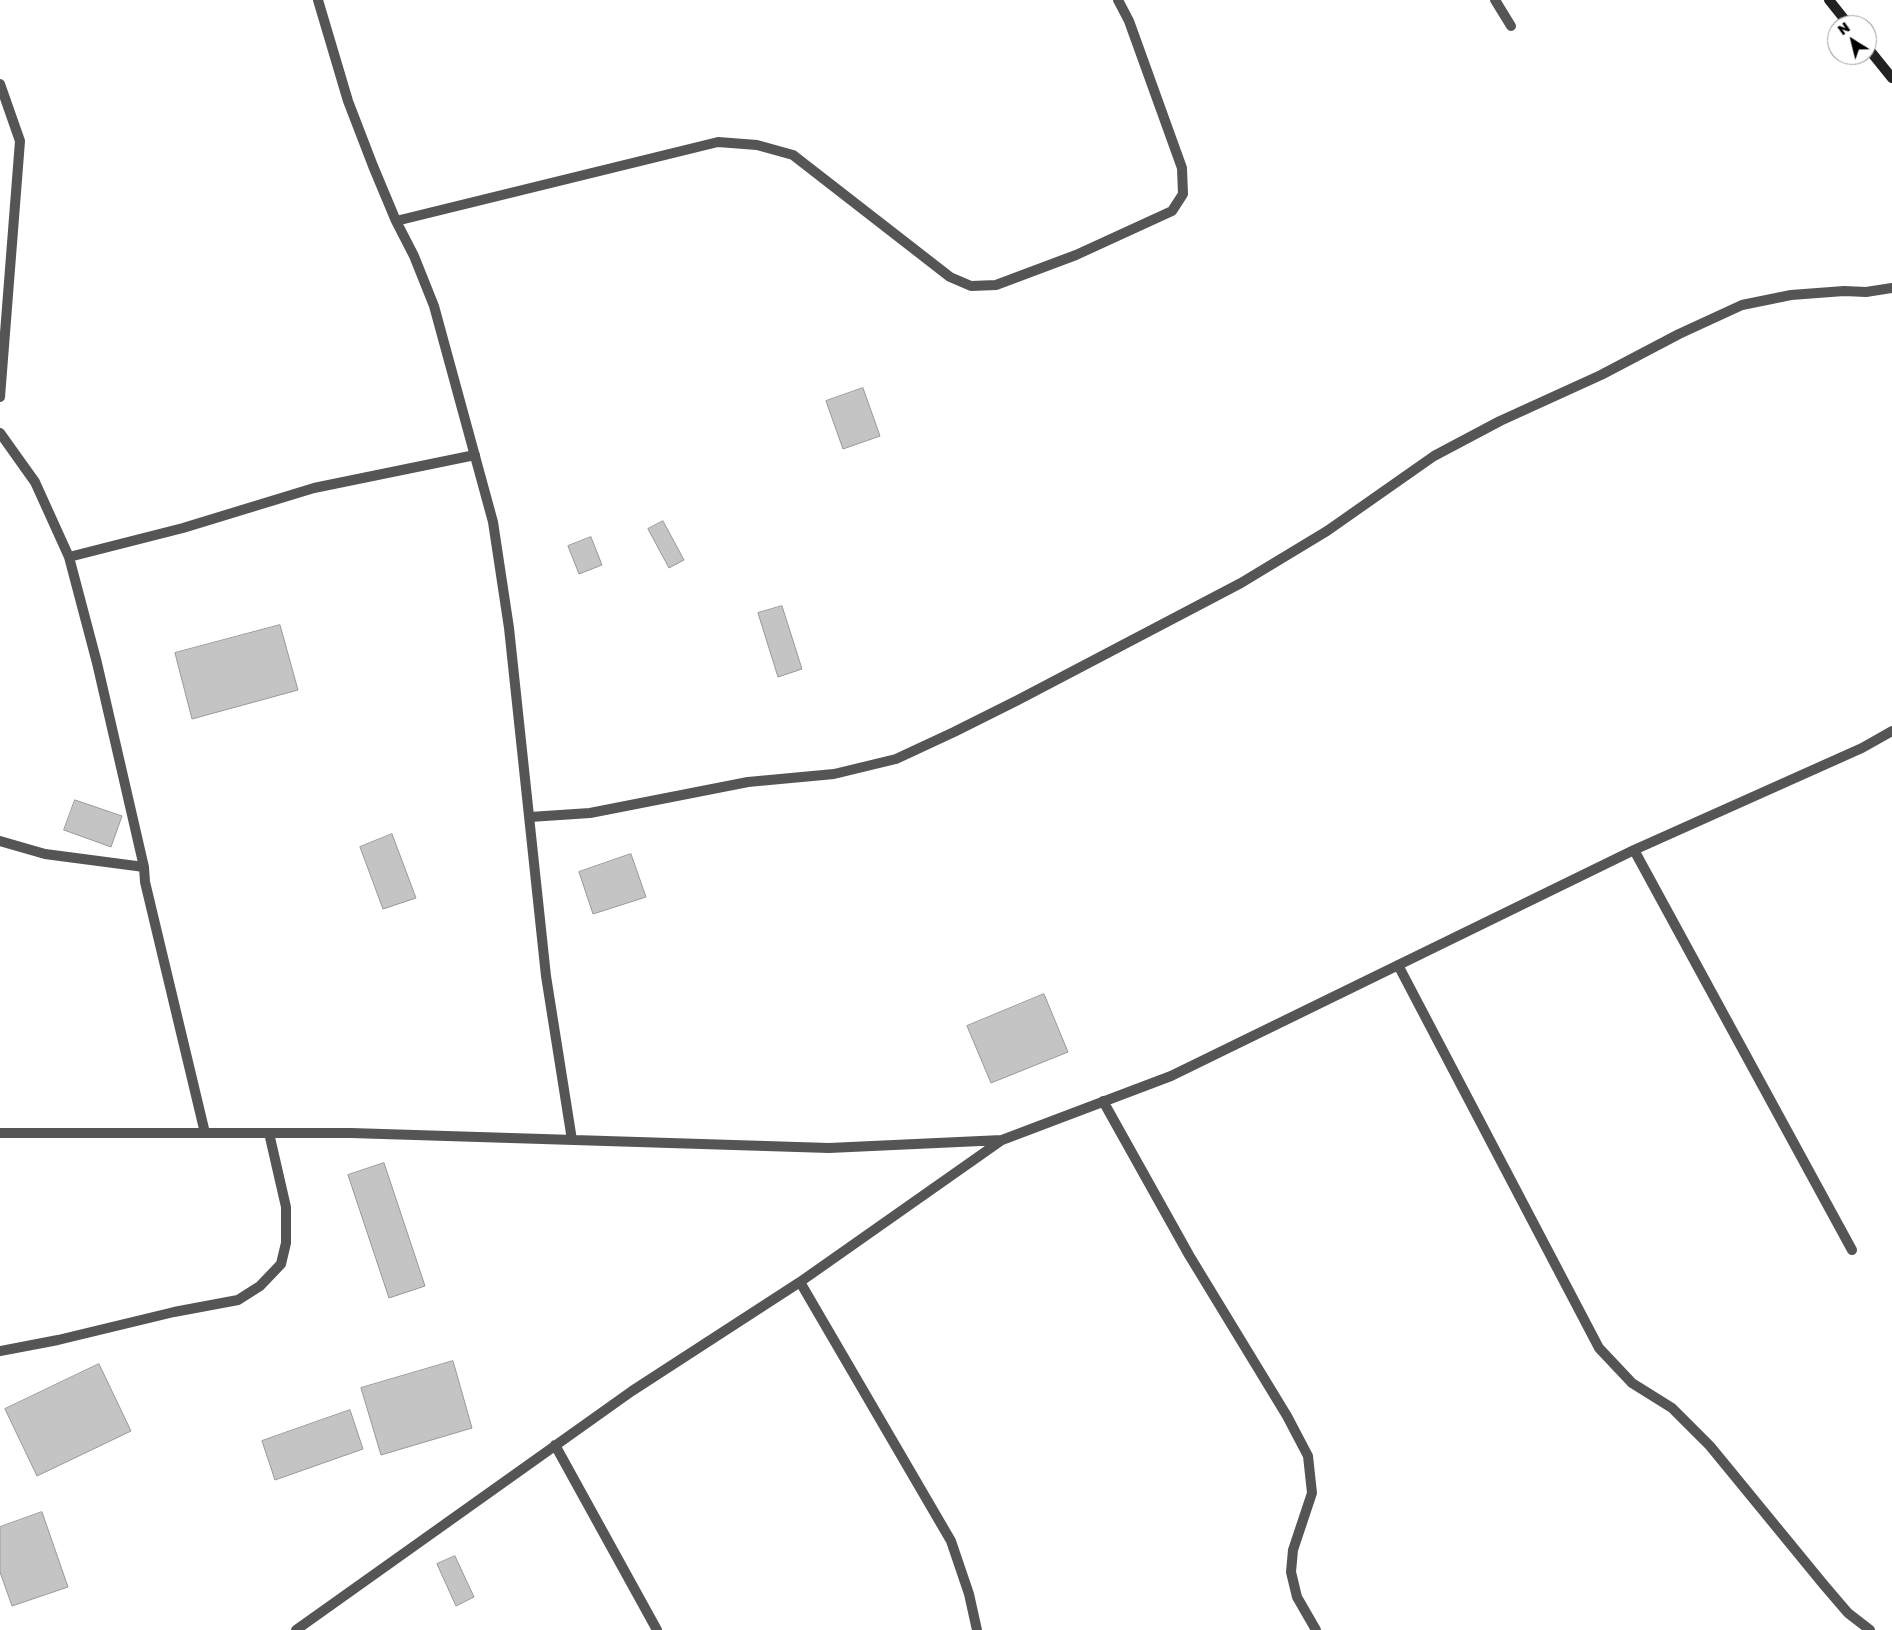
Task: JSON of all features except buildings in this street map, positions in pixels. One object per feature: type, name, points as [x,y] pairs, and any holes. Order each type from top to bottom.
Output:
[{"type":"street","points":[[318,0],[348,101],[396,221],[414,256],[434,306],[493,522],[510,628],[546,976],[572,1140]]},
{"type":"street","points":[[396,221],[718,142],[757,145],[793,155],[950,278],[971,286],[996,285],[1076,254],[1172,211],[1183,194],[1182,168],[1129,21],[1118,0]]},
{"type":"street","points":[[1495,0],[1510,26]]},
{"type":"street","points":[[1829,0],[1841,15]]},
{"type":"street","points":[[1877,59],[1892,78]]},
{"type":"street","points":[[0,84],[20,141],[0,397]]},
{"type":"street","points":[[530,817],[590,813],[748,782],[834,774],[896,759],[986,716],[1241,583],[1327,532],[1434,456],[1500,422],[1601,375],[1679,334],[1742,305],[1791,295],[1844,291],[1866,292],[1892,288]]},
{"type":"street","points":[[0,433],[35,482],[69,557],[97,663],[205,1132]]},
{"type":"street","points":[[69,557],[182,528],[314,488],[475,455]]},
{"type":"street","points":[[296,1630],[632,1391],[800,1282],[1002,1140],[1171,1076],[1634,850],[1862,748],[1892,732]]},
{"type":"street","points":[[0,841],[45,854],[144,867]]},
{"type":"street","points":[[1634,850],[1852,1250]]},
{"type":"street","points":[[1398,965],[1599,1348],[1632,1383],[1672,1408],[1710,1446],[1848,1613],[1870,1630]]},
{"type":"street","points":[[1103,1101],[1189,1255],[1287,1416],[1308,1456],[1312,1493],[1293,1550],[1291,1572],[1297,1597],[1316,1630]]},
{"type":"street","points":[[0,1133],[351,1133],[829,1148],[1002,1140]]},
{"type":"street","points":[[0,1351],[58,1340],[174,1312],[238,1300],[260,1286],[281,1264],[286,1243],[286,1207],[269,1133]]},
{"type":"street","points":[[800,1282],[951,1541],[969,1594],[977,1630]]},
{"type":"street","points":[[555,1445],[657,1630]]}]
